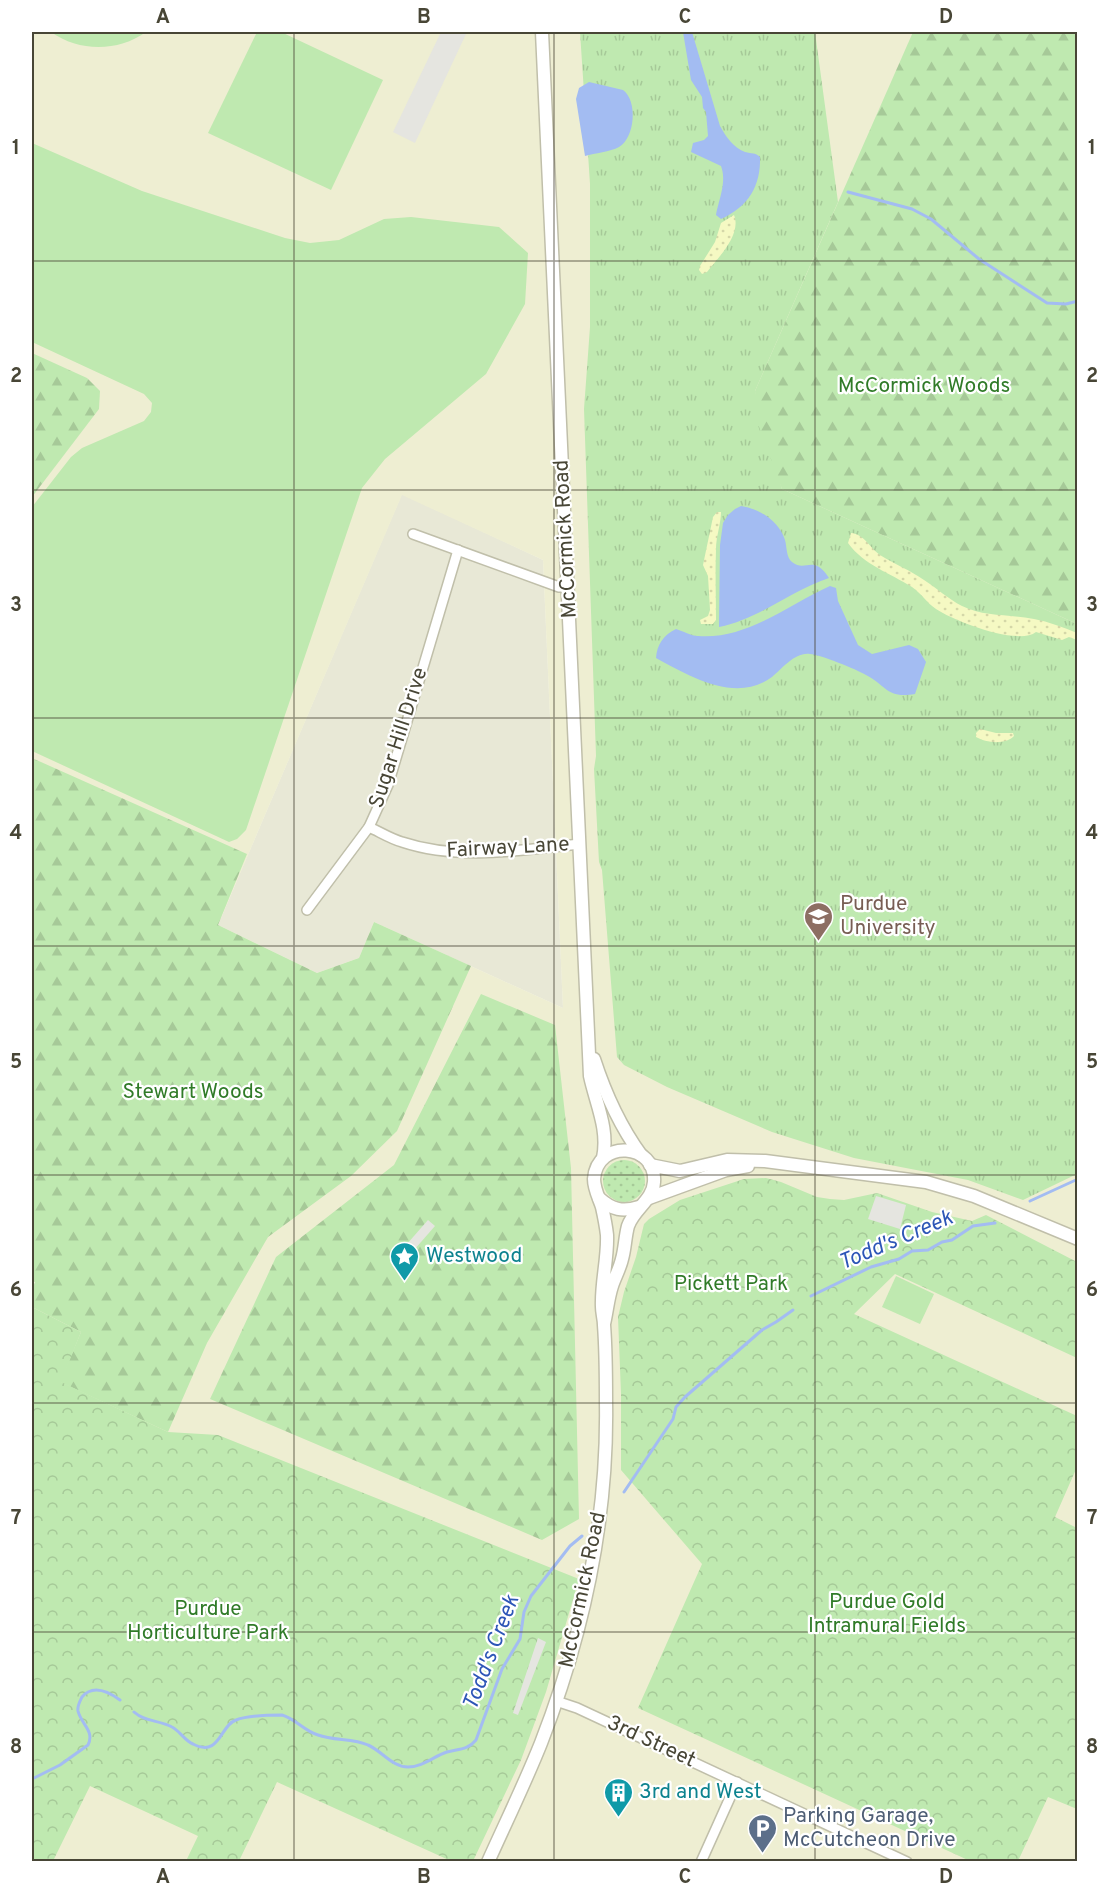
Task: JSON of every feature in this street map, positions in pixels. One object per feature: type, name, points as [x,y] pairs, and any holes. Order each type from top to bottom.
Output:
[{"type":"street","name":"McCormick Road","points":[[542,32],[590,1076],[605,1129],[606,1146],[603,1158]]},
{"type":"street","points":[[413,534],[559,587],[568,587]]},
{"type":"street","name":"Sugar Hill Drive","points":[[307,910],[369,827],[388,785],[458,550]]},
{"type":"street","name":"Fairway Lane","points":[[369,827],[401,842],[439,851],[461,853],[580,844]]},
{"type":"street","name":"McCormick Road","points":[[590,1046],[613,1107],[641,1155]]},
{"type":"street","points":[[604,1324],[610,1295],[623,1258],[629,1225],[644,1203],[654,1182],[650,1165],[641,1155],[626,1150],[616,1151],[603,1158],[598,1165],[594,1181],[599,1198],[613,1208],[621,1210],[644,1203],[726,1170],[750,1166],[791,1165]]},
{"type":"street","points":[[650,1165],[680,1171],[727,1160],[765,1161],[904,1179],[950,1188],[1077,1239]]},
{"type":"street","name":"McCormick Road","points":[[488,1862],[527,1777],[556,1701],[578,1631],[593,1562],[599,1526],[606,1443],[602,1309],[607,1232],[599,1198]]},
{"type":"street","name":"3rd Street","points":[[556,1701],[577,1708],[908,1862]]},
{"type":"street","points":[[701,1862],[737,1782]]},
{"type":"shaded area","name":"Purdue University","points":[[32,32],[1077,32],[1077,1861],[32,1862],[32,1290],[35,1282],[32,1281]],"holes":[[[402,495],[543,560],[563,1008],[374,922],[359,958],[317,973],[218,925]]]},
{"type":"shaded area","points":[[441,32],[466,34],[415,143],[393,132]]},
{"type":"shaded area","points":[[402,494],[543,560],[563,1008],[374,922],[359,958],[317,973],[218,925]]},
{"type":"shaded area","points":[[876,1196],[906,1205],[900,1229],[868,1219]]},
{"type":"shaded area","points":[[428,1220],[435,1226],[414,1250],[407,1244]]},
{"type":"shaded area","points":[[538,1638],[546,1642],[518,1715],[513,1713]]},
{"type":"green space","points":[[51,32],[146,32],[123,43],[98,47],[74,43]]},
{"type":"green space","points":[[257,32],[281,32],[383,80],[331,190],[208,133]]},
{"type":"green space","points":[[580,32],[815,32],[838,202],[755,391],[782,489],[1077,624],[1077,1174],[1023,1200],[968,1180],[854,1158],[772,1132],[667,1087],[624,1065],[617,1057],[602,870],[599,862],[594,769],[596,756],[584,409],[590,327],[590,184]]},
{"type":"green space","name":"McCormick Woods","points":[[913,32],[1077,32],[1077,624],[782,489],[758,424],[755,391]]},
{"type":"green space","points":[[32,143],[142,191],[285,238],[310,243],[339,240],[384,219],[411,217],[499,227],[528,253],[525,304],[486,374],[385,459],[362,488],[246,830],[237,839],[229,842],[32,751],[32,507],[71,457],[82,448],[144,421],[151,412],[152,403],[144,394],[32,342]]},
{"type":"green space","points":[[32,353],[87,378],[100,391],[99,409],[32,497]]},
{"type":"green space","name":"Stewart Woods","points":[[32,758],[247,854],[218,925],[317,973],[359,958],[374,922],[471,966],[397,1131],[351,1176],[268,1237],[207,1343],[168,1432],[60,1382],[81,1332],[32,1307],[32,1290],[35,1282],[32,1281]]},
{"type":"green space","points":[[481,994],[555,1025],[571,1168],[579,1519],[542,1540],[210,1399],[276,1257],[394,1165]]},
{"type":"green space","points":[[624,1160],[639,1166],[645,1181],[639,1196],[624,1202],[609,1196],[603,1181],[609,1166]]},
{"type":"green space","name":"Purdue Gold Intramural Fields","points":[[766,1178],[817,1197],[844,1200],[877,1193],[932,1212],[972,1221],[986,1215],[1077,1262],[1077,1358],[895,1274],[854,1314],[1077,1416],[1077,1467],[1055,1517],[1077,1528],[1077,1809],[1048,1797],[1018,1861],[970,1861],[638,1708],[702,1564],[621,1470],[618,1317],[624,1292],[644,1224],[649,1219],[680,1200],[744,1179]]},
{"type":"green space","points":[[896,1276],[934,1294],[920,1324],[882,1307]]},
{"type":"green space","name":"Purdue Horticulture Park","points":[[32,1307],[81,1332],[61,1382],[168,1432],[218,1435],[579,1579],[546,1692],[521,1760],[473,1861],[451,1861],[277,1782],[239,1861],[186,1861],[198,1836],[90,1786],[53,1861],[32,1861]]},
{"type":"sand","points":[[734,215],[736,222],[732,238],[707,272],[702,274],[699,270],[700,266],[715,242],[721,223]]},
{"type":"sand","points":[[717,512],[721,512],[716,549],[716,620],[713,624],[701,624],[700,620],[708,616],[710,610],[708,576],[703,565],[713,517]]},
{"type":"sand","points":[[851,533],[863,539],[880,555],[919,576],[970,610],[1025,617],[1051,623],[1077,633],[1077,640],[1069,637],[1062,640],[1036,632],[1027,636],[1001,634],[945,614],[933,607],[912,587],[854,551],[848,543]]},
{"type":"sand","points":[[980,729],[996,733],[1013,733],[1014,736],[1001,742],[985,741],[976,737]]},
{"type":"water","points":[[683,32],[692,32],[722,130],[737,147],[760,157],[758,177],[751,194],[739,208],[721,219],[716,215],[723,184],[721,166],[691,152],[693,143],[704,140],[708,136],[706,112],[703,108],[702,97],[691,80]]},
{"type":"water","points":[[589,82],[623,90],[631,102],[633,119],[628,136],[619,147],[585,156],[576,99],[579,88]]},
{"type":"water","points":[[741,506],[762,513],[778,527],[792,562],[801,566],[818,566],[829,578],[748,618],[719,627],[720,545],[723,523],[728,515]]},
{"type":"water","points":[[830,586],[836,588],[838,601],[858,645],[872,654],[909,645],[918,649],[926,662],[915,694],[898,695],[861,672],[810,654],[799,655],[772,677],[758,685],[743,688],[728,688],[698,679],[656,658],[661,641],[676,629],[698,636],[733,633],[766,620]]},
{"type":"waterway","points":[[848,192],[912,209],[931,219],[979,259],[1047,303],[1066,304],[1078,301]]},
{"type":"waterway","name":"Todd's Creek","points":[[1030,1201],[1078,1179]]},
{"type":"waterway","name":"Todd's Creek","points":[[811,1296],[871,1267],[899,1259],[912,1251],[928,1250],[942,1242],[952,1240],[973,1226],[995,1223]]},
{"type":"waterway","name":"Todd's Creek","points":[[624,1492],[673,1419],[676,1407],[685,1397],[762,1330],[793,1310]]},
{"type":"waterway","name":"Todd's Creek","points":[[134,1712],[143,1718],[172,1727],[190,1743],[202,1747],[214,1744],[226,1728],[236,1720],[265,1715],[282,1715],[318,1735],[368,1745],[392,1762],[408,1767],[466,1747],[476,1740],[502,1669],[520,1639],[524,1612],[531,1596],[570,1546],[582,1536]]},
{"type":"waterway","name":"Todd's Creek","points":[[32,1779],[60,1765],[88,1745],[89,1732],[78,1709],[86,1693],[101,1691],[120,1700]]},
{"type":"place","name":"Purdue University","points":[[819,942]]},
{"type":"place","name":"Westwood","points":[[405,1282]]},
{"type":"place","name":"3rd and West","points":[[618,1818]]},
{"type":"place","name":"Parking Garage, McCutcheon Drive","points":[[762,1854]]},
{"type":"park label","name":"Pickett Park","points":[[731,1284]]}]
